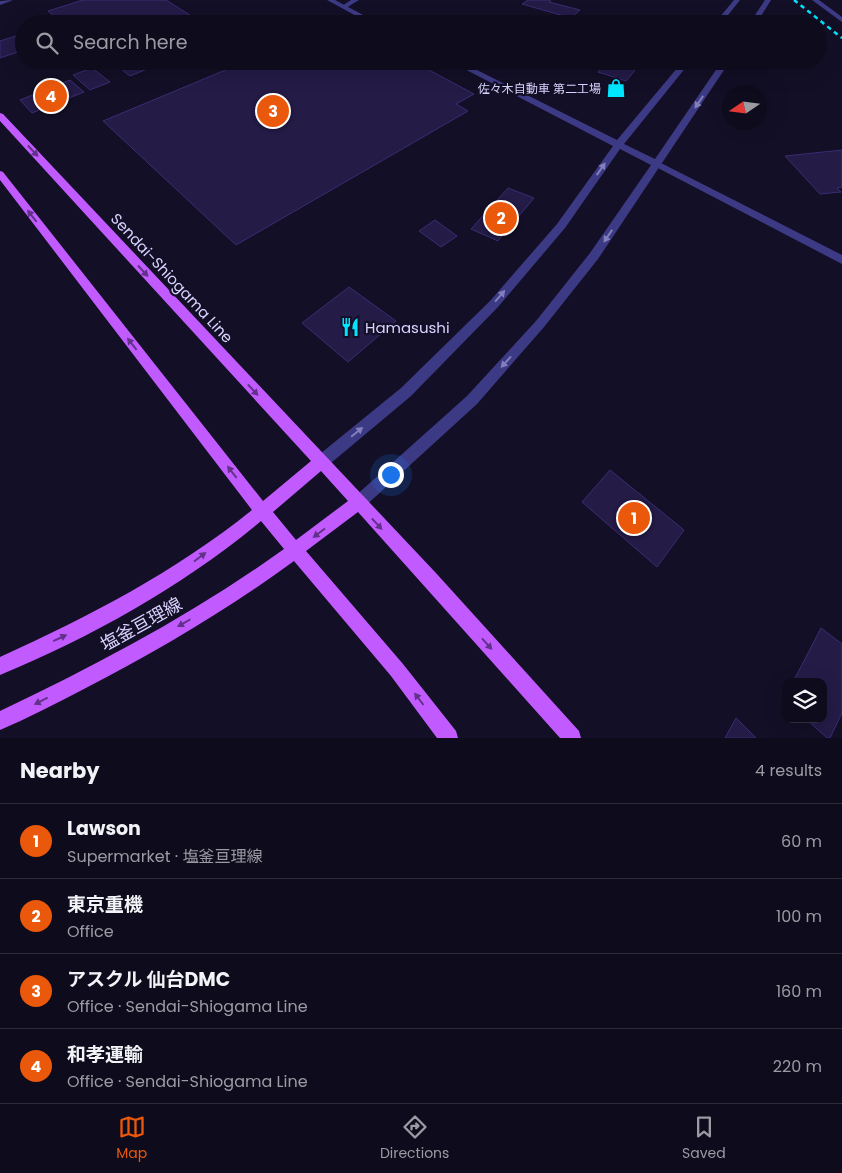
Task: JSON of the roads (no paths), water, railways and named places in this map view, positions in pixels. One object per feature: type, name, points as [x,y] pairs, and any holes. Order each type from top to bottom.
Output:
[{"type":"main road","name":"Sendai-Shiogama Line","points":[[0,116],[320,463]]},
{"type":"main road","points":[[0,174],[262,510],[397,670],[448,738]]},
{"type":"main road","points":[[320,463],[429,578],[572,738]]},
{"type":"main road","name":"塩釜亘理線","points":[[0,666],[92,623],[179,573],[320,463]]},
{"type":"main road","name":"塩釜亘理線","points":[[0,721],[139,650],[228,597],[296,550],[358,503]]},
{"type":"street","points":[[0,3],[9,0]]},
{"type":"street","points":[[330,0],[360,15]]},
{"type":"street","points":[[344,7],[356,0]]},
{"type":"street","points":[[724,15],[737,0]]},
{"type":"street","points":[[758,15],[768,0]]},
{"type":"street","points":[[815,0],[842,20]]},
{"type":"street","points":[[471,70],[619,144],[842,260]]},
{"type":"street","points":[[320,463],[406,392],[494,304],[561,226],[619,144],[680,70]]},
{"type":"street","points":[[358,503],[472,400],[534,331],[594,256],[720,70]]},
{"type":"railway","points":[[794,0],[813,15]]},
{"type":"railway","points":[[827,26],[842,38]]},
{"type":"place","name":"佐々木自動車 第二工場","points":[[616,88]]},
{"type":"place","name":"和孝運輸","points":[[51,96]]},
{"type":"place","name":"アスクル 仙台DMC","points":[[273,111]]},
{"type":"place","name":"東京重機","points":[[501,218]]},
{"type":"place","name":"Hamasushi","points":[[350,327]]},
{"type":"place","name":"Lawson","points":[[634,518]]}]
